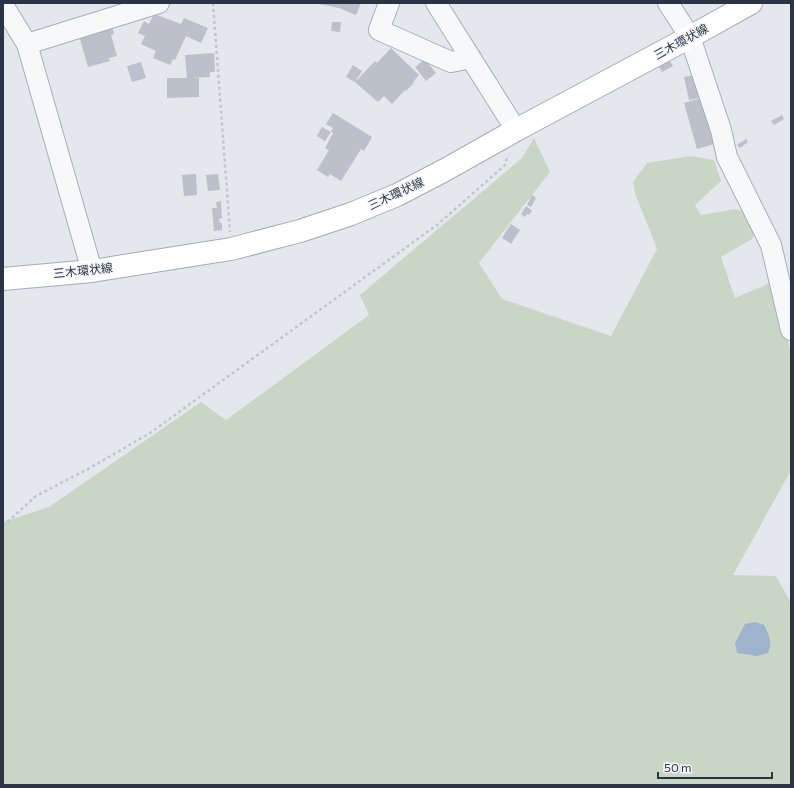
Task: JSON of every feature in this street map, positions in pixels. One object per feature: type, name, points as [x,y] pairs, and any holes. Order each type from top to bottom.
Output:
[{"type":"main road","name":"三木環状線","points":[[3,279],[92,271],[232,249],[300,231],[351,214],[397,195],[438,174],[516,130],[751,3]]},
{"type":"street","points":[[27,44],[159,3]]},
{"type":"street","points":[[389,3],[379,30],[451,62],[471,58]]},
{"type":"street","points":[[436,3],[516,130]]},
{"type":"street","points":[[668,3],[690,37],[721,130],[727,157],[771,245],[791,330]]},
{"type":"street","points":[[3,5],[27,44],[92,271]]},
{"type":"path","points":[[213,3],[232,249]]},
{"type":"path","points":[[3,526],[36,496],[90,468],[150,433],[437,225],[505,165],[516,130]]},
{"type":"green space","points":[[534,138],[550,172],[479,263],[502,299],[611,336],[657,249],[635,193],[633,182],[647,163],[691,156],[714,160],[721,181],[695,205],[701,215],[736,209],[755,217],[758,228],[752,239],[721,257],[735,298],[772,282],[791,352],[791,470],[733,575],[776,576],[791,603],[791,785],[3,785],[3,522],[49,507],[201,402],[226,420],[369,315],[360,295],[522,158]]},
{"type":"water","points":[[755,622],[764,625],[770,639],[768,653],[757,656],[737,653],[735,643],[745,624]]},
{"type":"building","points":[[314,3],[361,3],[356,15],[339,8]]},
{"type":"building","points":[[154,14],[181,24],[184,18],[208,28],[201,43],[186,36],[175,60],[173,59],[170,65],[153,58],[156,51],[141,44],[145,36],[138,33],[144,21],[149,24]]},
{"type":"building","points":[[111,22],[114,34],[111,35],[117,56],[109,58],[110,61],[88,67],[78,32]]},
{"type":"building","points":[[332,22],[341,22],[340,32],[331,31]]},
{"type":"building","points":[[391,48],[419,75],[413,82],[414,83],[392,104],[384,96],[378,102],[355,82],[375,61],[377,63]]},
{"type":"building","points":[[214,53],[215,72],[210,72],[210,77],[192,78],[199,78],[199,97],[167,98],[167,78],[187,78],[185,55]]},
{"type":"building","points":[[425,59],[436,73],[426,81],[415,67]]},
{"type":"building","points":[[670,61],[673,66],[662,72],[659,67]]},
{"type":"building","points":[[141,62],[146,78],[132,82],[127,66]]},
{"type":"building","points":[[353,65],[362,71],[355,82],[346,77]]},
{"type":"building","points":[[694,75],[699,98],[689,100],[684,77]]},
{"type":"building","points":[[701,98],[714,144],[697,149],[684,103]]},
{"type":"building","points":[[333,113],[372,137],[364,151],[361,149],[341,181],[330,174],[328,177],[317,170],[329,150],[325,148],[333,133],[331,131],[333,128],[326,124]]},
{"type":"building","points":[[782,115],[784,119],[774,125],[771,121]]},
{"type":"building","points":[[322,127],[331,132],[325,141],[317,136]]},
{"type":"building","points":[[746,139],[748,142],[740,148],[737,145]]},
{"type":"building","points":[[196,174],[197,195],[184,196],[182,175]]},
{"type":"building","points":[[218,174],[220,190],[208,191],[206,175]]},
{"type":"building","points":[[532,195],[536,198],[531,207],[527,205]]},
{"type":"building","points":[[221,201],[222,218],[219,219],[220,223],[222,223],[222,230],[214,231],[212,208],[217,208],[216,202]]},
{"type":"building","points":[[526,206],[532,211],[525,217],[521,214]]},
{"type":"building","points":[[511,224],[520,230],[511,244],[502,238]]}]
